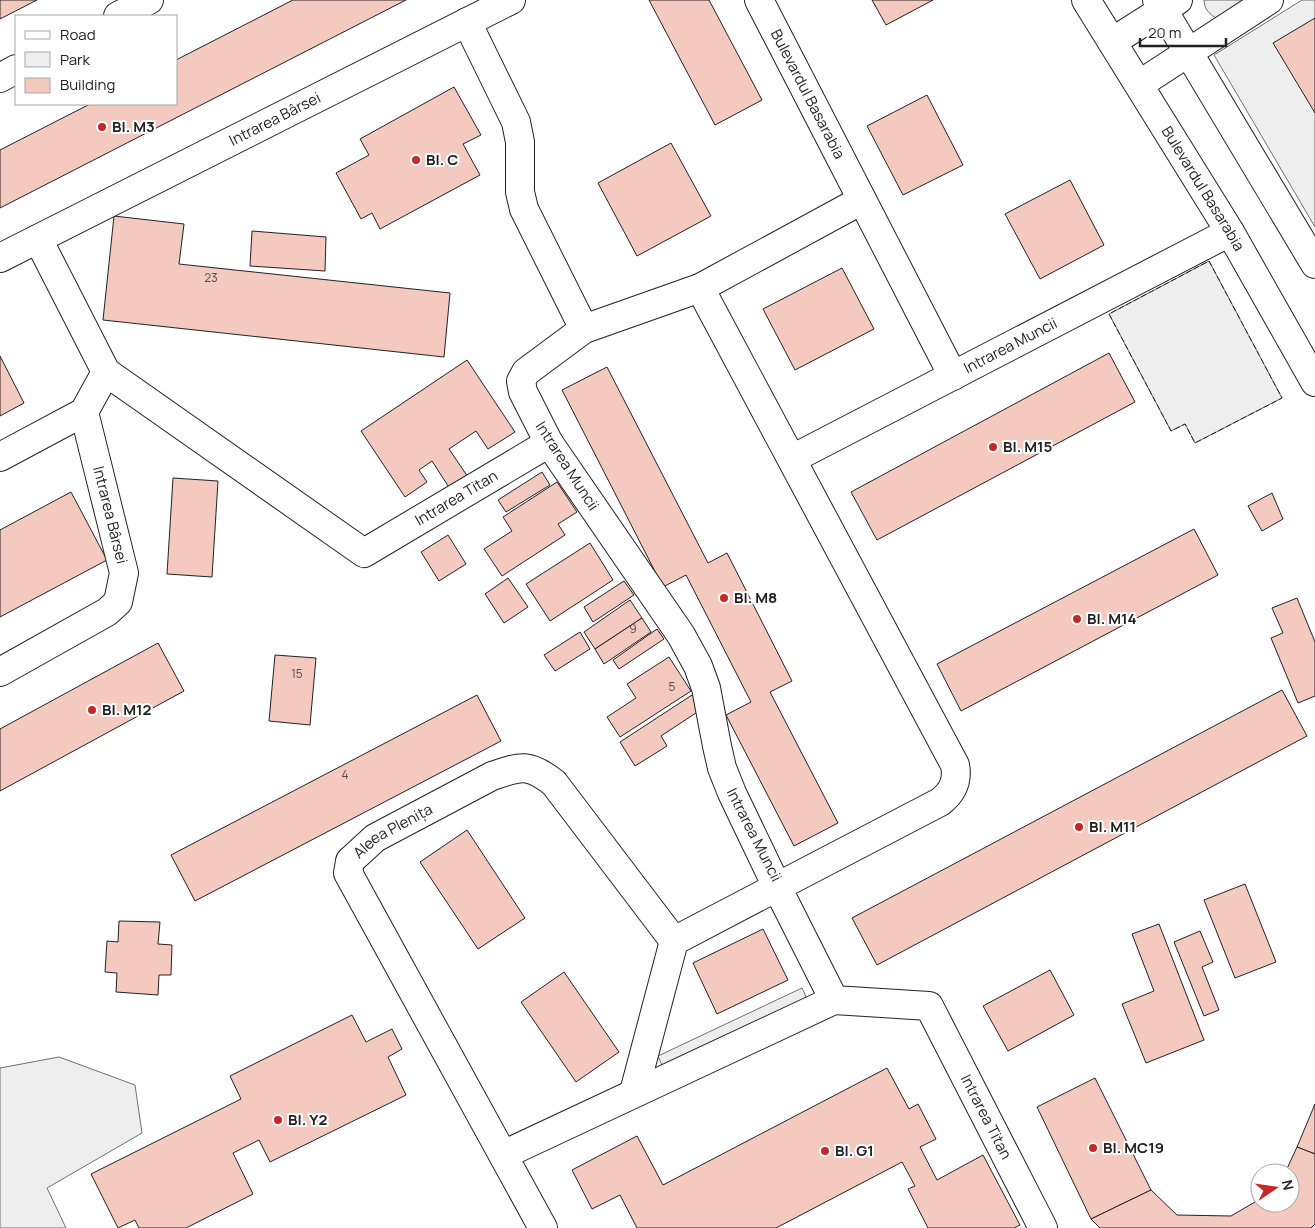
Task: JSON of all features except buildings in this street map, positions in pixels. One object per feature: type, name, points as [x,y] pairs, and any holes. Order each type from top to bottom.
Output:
[{"type":"street","points":[[120,15],[149,0]]},
{"type":"street","name":"Intrarea Bârsei","points":[[0,258],[511,0]]},
{"type":"street","name":"Bulevardul Basarabia","points":[[759,0],[953,376]]},
{"type":"street","name":"Bulevardul Basarabia","points":[[1086,0],[1140,84],[1230,232],[1315,382]]},
{"type":"street","points":[[1140,84],[1269,0]]},
{"type":"street","points":[[1112,42],[1166,3],[1189,52],[1315,264]]},
{"type":"street","points":[[467,22],[516,122],[520,142],[520,192],[524,209],[584,329]]},
{"type":"street","points":[[0,78],[15,70]]},
{"type":"street","points":[[700,288],[862,200]]},
{"type":"street","name":"Intrarea Muncii","points":[[792,459],[1230,232]]},
{"type":"street","points":[[0,457],[84,412],[106,372],[38,239]]},
{"type":"street","name":"Intrarea Muncii","points":[[700,288],[956,765],[957,775],[954,786],[948,796],[940,802],[777,887],[741,813],[722,768],[706,688],[698,666],[681,635],[549,443],[523,392],[521,381],[526,372],[584,329],[700,288]]},
{"type":"street","name":"Intrarea Titan","points":[[106,372],[364,553],[549,443]]},
{"type":"street","name":"Intrarea Bârsei","points":[[0,672],[107,612],[118,602],[124,573],[84,412]]},
{"type":"street","name":"Aleea Plenița","points":[[544,1228],[348,873],[350,862],[376,838],[492,776],[510,770],[526,768],[539,771],[554,783],[674,941]]},
{"type":"street","points":[[503,1155],[834,1000],[777,887],[674,941],[634,1092]]},
{"type":"street","name":"Intrarea Titan","points":[[834,1000],[929,1006],[1043,1228]]},
{"type":"green space","points":[[1204,0],[1254,0],[1218,19],[1208,11]]},
{"type":"green space","points":[[1302,0],[1315,0],[1315,227],[1214,55]]},
{"type":"green space","points":[[1209,261],[1282,398],[1195,443],[1185,424],[1171,431],[1109,314]]},
{"type":"green space","points":[[59,1057],[135,1085],[142,1133],[47,1188],[66,1228],[0,1228],[0,1068]]},
{"type":"shaded area","points":[[802,988],[812,1010],[667,1077],[658,1056]]},
{"type":"fence","points":[[1209,261],[1282,398],[1195,443],[1185,424],[1171,431],[1109,314],[1209,261]]},
{"type":"place","name":"Bl. M3","points":[[102,127]]},
{"type":"place","name":"Bl. C","points":[[416,160]]},
{"type":"place","name":"Bl. M15","points":[[993,447]]},
{"type":"place","name":"Bl. M8","points":[[724,598]]},
{"type":"place","name":"Bl. M14","points":[[1077,619]]},
{"type":"place","name":"Bl. M12","points":[[92,710]]},
{"type":"place","name":"Bl. M11","points":[[1079,827]]},
{"type":"place","name":"Bl. Y2","points":[[278,1120]]},
{"type":"place","name":"Bl. MC19","points":[[1093,1148]]},
{"type":"place","name":"Bl. G1","points":[[825,1151]]}]
